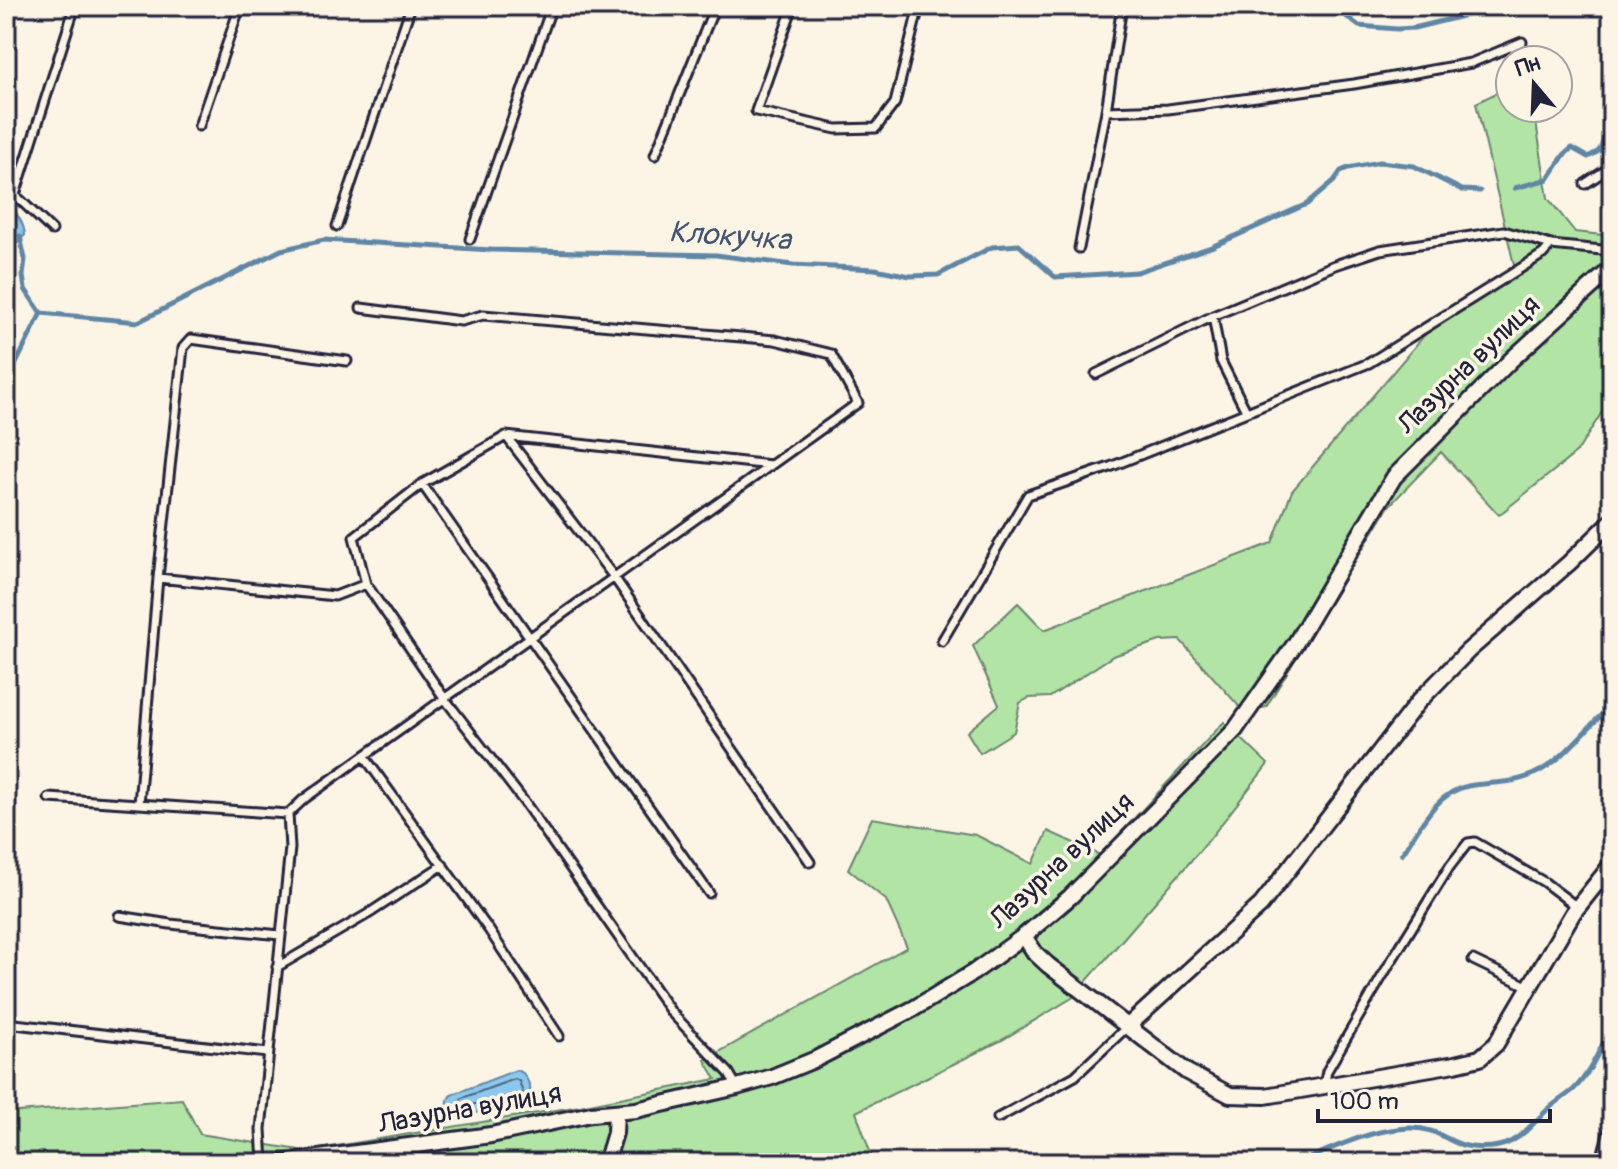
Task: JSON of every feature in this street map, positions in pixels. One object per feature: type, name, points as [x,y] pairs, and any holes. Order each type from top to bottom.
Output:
[{"type":"street","name":"Лазурна вулиця","points":[[282,1163],[491,1135],[737,1087],[816,1059],[964,979],[1024,936],[1077,891],[1235,730],[1295,644],[1394,477],[1512,359],[1612,268]]},
{"type":"street","points":[[1127,1027],[1261,905],[1425,694],[1612,521]]},
{"type":"street","points":[[1024,936],[1048,965],[1187,1072],[1230,1095],[1250,1097],[1480,1058],[1502,1036],[1577,907],[1612,864]]},
{"type":"street","points":[[606,1163],[615,1133],[616,1112]]},
{"type":"street","points":[[1604,1163],[1612,1132]]},
{"type":"lane","points":[[15,195],[75,6]]},
{"type":"lane","points":[[199,126],[240,6]]},
{"type":"lane","points":[[337,226],[411,6]]},
{"type":"lane","points":[[470,239],[552,6]]},
{"type":"lane","points":[[655,155],[715,6]]},
{"type":"lane","points":[[793,6],[756,111],[836,129],[876,128],[895,103],[919,6]]},
{"type":"lane","points":[[1079,248],[1106,111],[1122,6]]},
{"type":"lane","points":[[1106,111],[1168,109],[1343,86],[1471,63],[1522,42]]},
{"type":"lane","points":[[1585,184],[1612,166]]},
{"type":"lane","points":[[6,190],[52,230]]},
{"type":"lane","points":[[1096,374],[1213,316],[1352,258],[1380,250],[1504,231],[1551,245],[1612,251]]},
{"type":"lane","points":[[942,641],[1028,495],[1110,467],[1369,363],[1543,254],[1551,245]]},
{"type":"lane","points":[[49,798],[288,814],[304,799],[858,403],[831,354],[775,340],[483,315],[461,321],[361,308]]},
{"type":"lane","points":[[1213,316],[1221,361],[1246,411]]},
{"type":"lane","points":[[139,804],[158,578],[183,348],[191,339],[347,361]]},
{"type":"lane","points":[[737,1087],[729,1073],[671,1012],[525,803],[445,699],[366,584],[354,537],[422,484],[506,436],[771,465]]},
{"type":"lane","points":[[506,436],[614,577],[810,862]]},
{"type":"lane","points":[[422,484],[709,893]]},
{"type":"lane","points":[[158,578],[335,596],[366,584]]},
{"type":"lane","points":[[364,756],[443,865],[559,1036]]},
{"type":"lane","points":[[263,1163],[261,1129],[290,848],[288,814]]},
{"type":"lane","points":[[1324,1086],[1327,1071],[1390,963],[1450,866],[1468,843],[1475,842],[1537,878],[1577,907]]},
{"type":"lane","points":[[277,967],[368,914],[443,865]]},
{"type":"lane","points":[[119,916],[280,935]]},
{"type":"lane","points":[[1473,960],[1529,987]]},
{"type":"lane","points":[[6,1023],[268,1053]]},
{"type":"lane","points":[[998,1118],[1075,1076],[1127,1027]]},
{"type":"green space","points":[[1494,94],[1494,124],[1536,124],[1548,198],[1575,232],[1612,236],[1612,396],[1577,452],[1499,515],[1441,452],[1389,506],[1266,707],[1244,712],[1180,640],[1160,641],[1113,656],[1050,697],[1029,698],[1020,703],[1014,732],[980,753],[967,732],[999,705],[973,646],[1018,603],[1044,630],[1272,543],[1292,491],[1444,312],[1515,269],[1476,103]]},
{"type":"green space","points":[[1224,722],[1268,764],[1208,841],[1072,998],[1002,1040],[856,1112],[874,1163],[6,1163],[6,1113],[182,1099],[200,1134],[306,1151],[580,1106],[716,1079],[705,1060],[907,947],[886,900],[848,869],[872,818],[976,835],[1033,864],[1048,831],[1100,855]]},
{"type":"water","points":[[6,205],[16,213],[24,231],[25,235],[16,244],[6,243]]},
{"type":"water","points":[[516,1070],[523,1073],[529,1084],[527,1102],[475,1113],[451,1113],[448,1099],[451,1095]]},
{"type":"waterway","points":[[1341,6],[1346,16],[1359,26],[1397,29],[1414,28],[1479,12],[1529,6]]},
{"type":"waterway","name":"Клокучка","points":[[1515,188],[1548,179],[1572,148],[1588,157],[1599,151],[1612,101]]},
{"type":"waterway","name":"Клокучка","points":[[20,236],[25,259],[25,289],[41,313],[138,322],[281,250],[324,240],[492,250],[716,255],[793,265],[875,269],[910,276],[938,275],[992,247],[1019,245],[1055,277],[1137,272],[1211,247],[1307,204],[1348,168],[1380,162],[1414,166],[1462,190],[1480,191]]},
{"type":"waterway","points":[[6,384],[41,313]]},
{"type":"waterway","points":[[1402,854],[1429,813],[1447,796],[1468,786],[1510,781],[1545,768],[1612,705]]},
{"type":"waterway","points":[[1298,1163],[1339,1145],[1394,1129],[1429,1130],[1464,1146],[1485,1148],[1505,1144],[1521,1135],[1580,1083],[1612,1026]]}]
